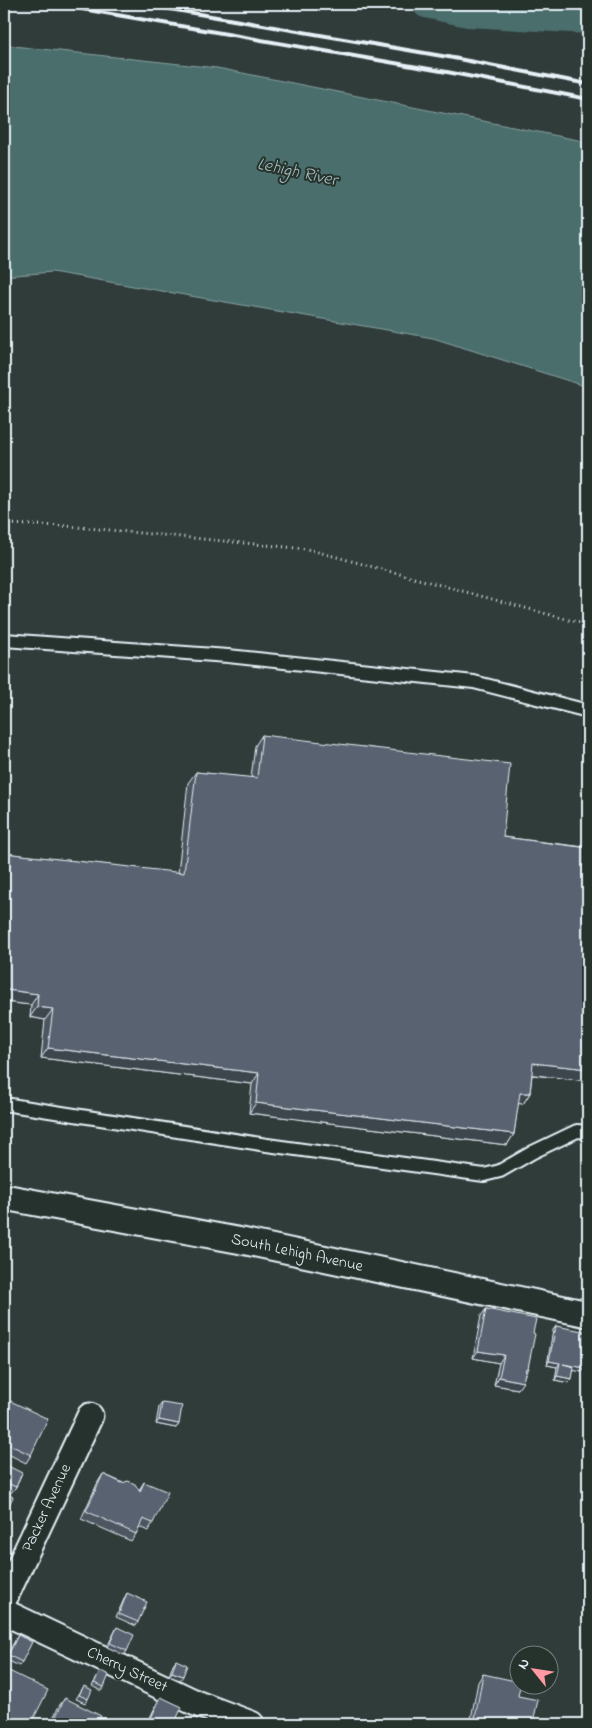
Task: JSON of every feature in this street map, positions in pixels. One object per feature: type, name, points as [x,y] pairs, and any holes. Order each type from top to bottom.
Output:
[{"type":"street","name":"South Lehigh Avenue","points":[[4,1197],[242,1241],[588,1314]]},
{"type":"street","name":"Packer Avenue","points":[[4,1599],[90,1416]]},
{"type":"street","name":"Cherry Street","points":[[4,1612],[198,1704],[251,1724]]},
{"type":"lane","points":[[4,640],[228,656],[474,682],[588,710]]},
{"type":"lane","points":[[4,1104],[267,1145],[484,1175],[500,1171],[533,1152],[577,1131],[588,1132]]},
{"type":"path","points":[[4,524],[67,526],[307,548],[588,625]]},
{"type":"water","name":"Lehigh River","points":[[4,45],[217,68],[588,142],[588,387],[433,338],[52,272],[4,276]]},
{"type":"building","points":[[262,735],[510,764],[503,837],[588,848],[588,1069],[533,1063],[530,1093],[520,1093],[514,1134],[256,1103],[259,1073],[48,1048],[53,1009],[37,1007],[38,994],[7,990],[4,1002],[4,853],[184,873],[196,772],[257,778]]},
{"type":"building","points":[[486,1309],[536,1319],[528,1368],[526,1368],[523,1382],[499,1377],[504,1355],[478,1351]]},
{"type":"building","points":[[556,1326],[588,1332],[588,1354],[585,1368],[563,1364],[574,1367],[572,1379],[557,1376],[560,1363],[549,1361]]},
{"type":"building","points":[[4,1398],[48,1419],[31,1455],[4,1442]]},
{"type":"building","points":[[162,1403],[182,1406],[179,1424],[159,1420]]},
{"type":"building","points":[[4,1464],[22,1473],[16,1487],[9,1484],[5,1493],[13,1497],[7,1509],[4,1508]]},
{"type":"building","points":[[103,1474],[122,1483],[128,1481],[135,1484],[140,1492],[144,1482],[168,1492],[153,1523],[143,1519],[136,1534],[86,1511]]},
{"type":"building","points":[[127,1593],[147,1602],[138,1622],[119,1614]]},
{"type":"building","points":[[117,1627],[134,1635],[127,1651],[110,1643]]},
{"type":"building","points":[[18,1635],[32,1642],[22,1662],[8,1655]]},
{"type":"building","points":[[176,1660],[187,1665],[183,1676],[172,1672]]},
{"type":"building","points":[[9,1671],[48,1690],[31,1724],[4,1724],[4,1682]]},
{"type":"building","points":[[101,1671],[109,1675],[104,1687],[94,1683]]},
{"type":"building","points":[[483,1674],[510,1680],[510,1696],[538,1700],[533,1722],[519,1720],[518,1724],[474,1724]]},
{"type":"building","points":[[84,1686],[92,1690],[88,1699],[79,1695]]},
{"type":"building","points":[[161,1697],[182,1707],[174,1724],[153,1724],[149,1722]]},
{"type":"building","points":[[65,1698],[101,1716],[97,1724],[52,1724]]},
{"type":"waterway","points":[[426,4],[468,13],[588,20]]},
{"type":"railway","points":[[53,4],[447,72],[588,99]]},
{"type":"railway","points":[[141,4],[448,57],[588,84]]}]
